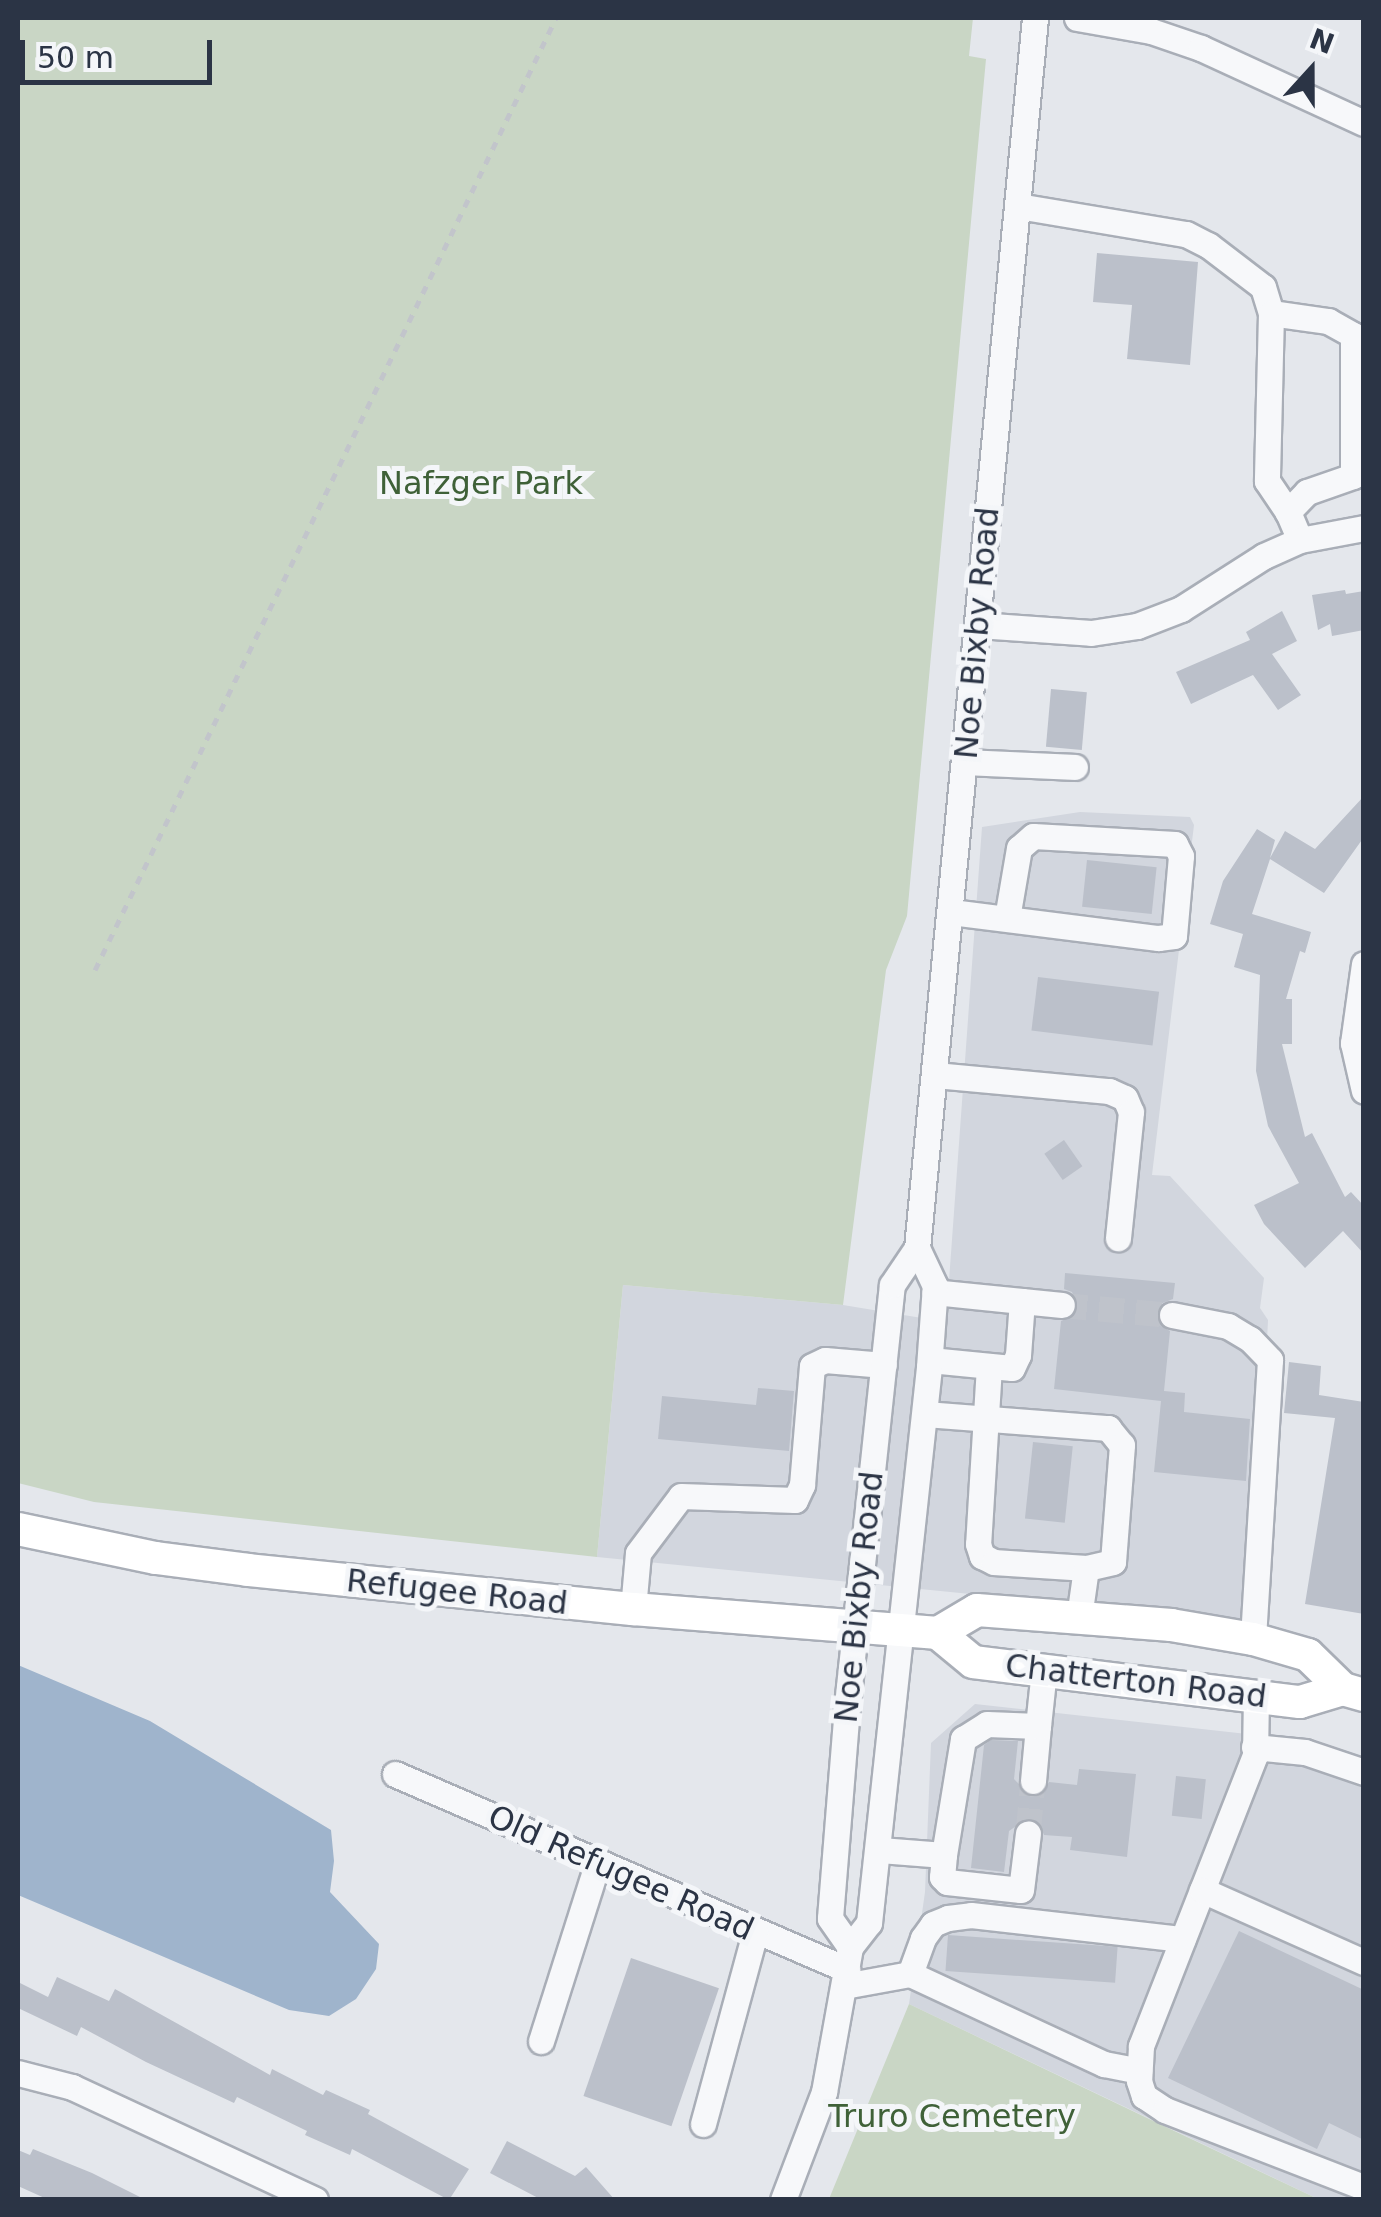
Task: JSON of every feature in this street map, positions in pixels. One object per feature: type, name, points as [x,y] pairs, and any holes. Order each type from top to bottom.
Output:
[{"type":"main road","name":"Refugee Road","points":[[18,1529],[156,1558],[248,1570],[632,1609],[900,1630]]},
{"type":"main road","name":"Chatterton Road","points":[[977,1610],[1172,1625],[1252,1639],[1308,1656],[1353,1692],[1300,1702],[973,1662],[938,1633],[977,1610]]},
{"type":"main road","points":[[900,1630],[938,1633]]},
{"type":"street","name":"Noe Bixby Road","points":[[783,2200],[824,2092],[847,1967],[870,1923],[880,1850],[930,1360],[934,1292],[918,1248],[1035,18]]},
{"type":"street","points":[[1077,18],[1151,31],[1200,48],[1364,124]]},
{"type":"street","points":[[1018,206],[1186,234],[1208,245],[1263,286],[1271,313],[1267,481],[1288,512],[1300,540]]},
{"type":"street","points":[[1271,313],[1328,321],[1353,335],[1354,476],[1306,492],[1288,512]]},
{"type":"street","points":[[978,625],[1092,633],[1137,626],[1181,608],[1264,556],[1300,540],[1364,528]]},
{"type":"street","points":[[965,762],[1074,766]]},
{"type":"street","points":[[951,912],[1158,938],[1174,936],[1181,856],[1176,844],[1033,836],[1019,848],[1007,918]]},
{"type":"street","points":[[1364,964],[1353,1043],[1364,1091]]},
{"type":"street","points":[[936,1074],[1109,1091],[1125,1098],[1131,1112],[1118,1238]]},
{"type":"street","name":"Noe Bixby Road","points":[[847,1967],[830,1918],[855,1626],[892,1286],[918,1248]]},
{"type":"street","points":[[934,1292],[1062,1305]]},
{"type":"street","points":[[930,1360],[1012,1368],[1018,1356],[1022,1301]]},
{"type":"street","points":[[1172,1315],[1228,1326],[1270,1360],[1252,1639]]},
{"type":"street","points":[[632,1609],[638,1553],[681,1496],[794,1500],[802,1485],[812,1366],[825,1360],[884,1365]]},
{"type":"street","points":[[925,1414],[986,1418],[1108,1428],[1122,1445],[1113,1562],[1086,1568],[994,1562],[982,1556],[978,1544],[986,1418],[989,1366]]},
{"type":"street","points":[[1080,1617],[1086,1568]]},
{"type":"street","points":[[1033,1781],[1044,1670]]},
{"type":"street","points":[[1256,1694],[1255,1755],[1141,2046],[1139,2071],[1144,2096],[1166,2110],[1364,2188]]},
{"type":"street","points":[[1028,1833],[1021,1890],[946,1882],[942,1877],[963,1739],[987,1724],[1038,1726]]},
{"type":"street","points":[[1254,1746],[1305,1752],[1364,1772]]},
{"type":"street","name":"Old Refugee Road","points":[[395,1774],[755,1932],[847,1967]]},
{"type":"street","points":[[880,1850],[944,1855]]},
{"type":"street","points":[[541,2041],[598,1862]]},
{"type":"street","points":[[1202,1890],[1364,1962]]},
{"type":"street","points":[[910,1974],[923,1938],[933,1924],[971,1915],[1183,1939]]},
{"type":"street","points":[[703,2124],[755,1932]]},
{"type":"street","points":[[847,1967],[910,1974],[1104,2064],[1139,2071]]},
{"type":"street","points":[[18,2073],[72,2087],[315,2200]]},
{"type":"path","points":[[95,970],[556,18]]},
{"type":"shaded area","points":[[1080,812],[1190,817],[1194,825],[1152,1175],[1170,1176],[1264,1278],[1260,1308],[1268,1320],[1254,1622],[597,1557],[623,1285],[843,1305],[946,1322],[982,827]]},
{"type":"shaded area","points":[[975,1704],[1275,1737],[1363,1763],[1363,2199],[1318,2199],[909,2004],[925,1892],[931,1743]]},
{"type":"green space","name":"Nafzger Park","points":[[18,18],[973,18],[969,56],[986,59],[907,916],[886,970],[843,1305],[623,1285],[597,1557],[94,1502],[18,1483]]},
{"type":"green space","name":"Truro Cemetery","points":[[909,2004],[1166,2127],[1318,2199],[829,2199]]},
{"type":"water","points":[[18,1665],[150,1721],[331,1830],[334,1861],[330,1892],[379,1944],[376,1969],[356,1999],[329,2016],[289,2010],[18,1895]]},
{"type":"building","points":[[1097,253],[1198,262],[1190,365],[1127,359],[1132,305],[1093,302]]},
{"type":"building","points":[[1345,590],[1346,594],[1364,591],[1364,630],[1332,636],[1330,624],[1318,630],[1312,595]]},
{"type":"building","points":[[1282,611],[1297,641],[1272,654],[1301,695],[1278,710],[1253,675],[1191,704],[1176,672],[1250,640],[1246,632]]},
{"type":"building","points":[[1051,689],[1087,692],[1082,750],[1046,747]]},
{"type":"building","points":[[1364,796],[1364,837],[1324,893],[1270,859],[1252,914],[1311,932],[1305,953],[1300,951],[1286,999],[1292,999],[1292,1044],[1282,1044],[1305,1137],[1312,1133],[1345,1197],[1351,1192],[1364,1206],[1364,1254],[1343,1231],[1305,1268],[1264,1224],[1254,1205],[1299,1183],[1268,1126],[1256,1071],[1260,975],[1234,967],[1243,934],[1210,924],[1223,881],[1257,829],[1275,840],[1270,858],[1285,831],[1315,849]]},
{"type":"building","points":[[1087,860],[1157,867],[1152,914],[1082,907]]},
{"type":"building","points":[[1038,977],[1159,992],[1153,1045],[1031,1031]]},
{"type":"building","points":[[1064,1140],[1082,1166],[1063,1180],[1044,1154]]},
{"type":"building","points":[[1065,1273],[1175,1283],[1173,1299],[1160,1304],[1156,1313],[1161,1326],[1170,1331],[1164,1391],[1185,1393],[1184,1412],[1250,1419],[1246,1481],[1154,1472],[1161,1401],[1054,1389],[1061,1321],[1075,1315],[1078,1306],[1072,1292],[1064,1289]]},
{"type":"building","points":[[1289,1362],[1321,1366],[1319,1395],[1364,1402],[1364,1614],[1305,1604],[1335,1418],[1284,1413]]},
{"type":"building","points":[[758,1388],[794,1391],[789,1451],[658,1439],[662,1396],[756,1405]]},
{"type":"building","points":[[1033,1442],[1073,1446],[1065,1523],[1025,1519]]},
{"type":"building","points":[[991,1740],[1018,1741],[1014,1779],[1031,1797],[1041,1795],[1049,1782],[1077,1785],[1079,1769],[1136,1774],[1127,1857],[1070,1850],[1072,1837],[1044,1835],[1038,1821],[1029,1817],[1009,1831],[1004,1872],[971,1868],[984,1745]]},
{"type":"building","points":[[1176,1776],[1206,1779],[1202,1819],[1172,1816]]},
{"type":"building","points":[[1239,1931],[1364,1990],[1364,2140],[1329,2123],[1317,2149],[1168,2078]]},
{"type":"building","points":[[948,1935],[1118,1947],[1115,1983],[945,1971]]},
{"type":"building","points":[[631,1958],[719,1988],[671,2126],[583,2096]]},
{"type":"building","points":[[57,1977],[109,2001],[115,1989],[270,2075],[272,2069],[323,2095],[326,2090],[370,2110],[368,2114],[469,2169],[449,2200],[352,2149],[350,2155],[305,2135],[307,2131],[237,2097],[234,2103],[81,2027],[77,2036],[18,2008],[18,1982],[48,1997]]},
{"type":"building","points":[[507,2141],[575,2176],[586,2167],[615,2200],[542,2200],[490,2173]]},
{"type":"building","points":[[33,2149],[146,2200],[49,2200],[18,2186],[18,2150],[30,2155]]},
{"type":"tunnel","points":[[1062,1305],[1172,1315]]},
{"type":"tunnel","points":[[1028,1833],[1033,1781]]}]
